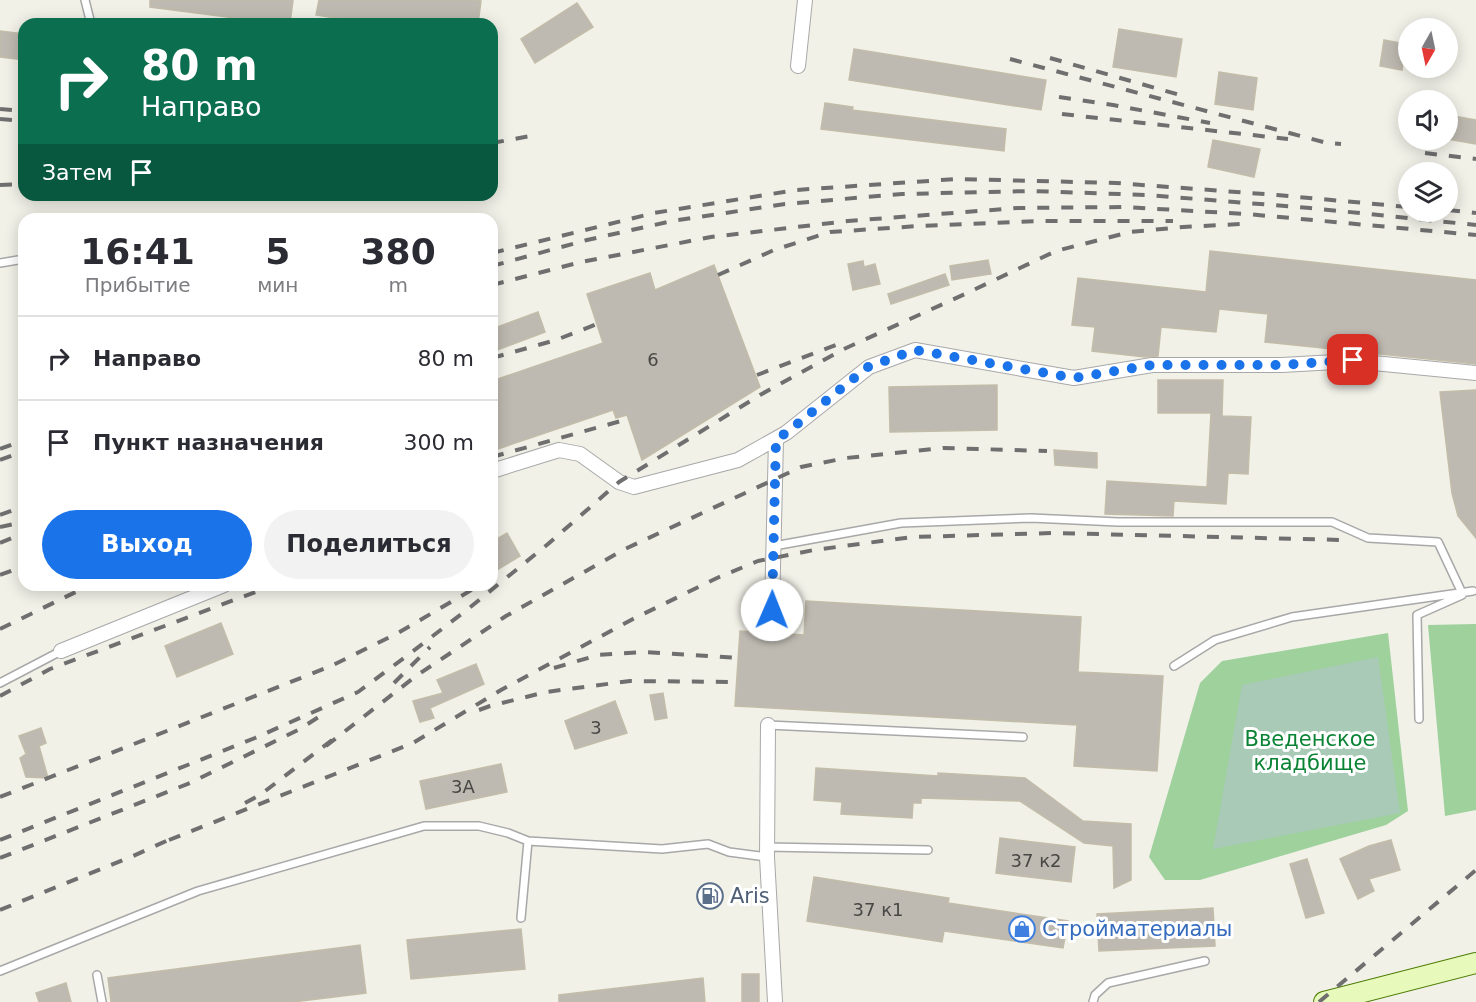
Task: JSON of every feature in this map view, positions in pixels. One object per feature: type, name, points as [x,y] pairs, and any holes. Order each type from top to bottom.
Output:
[{"type":"street","points":[[798,66],[805,0]]},
{"type":"street","points":[[498,469],[559,450],[579,454],[619,482],[634,487],[738,460],[786,433],[868,367],[915,350],[1074,378],[1152,365],[1281,365],[1353,360],[1476,373]]},
{"type":"street","points":[[772,610],[776,439]]},
{"type":"street","points":[[62,651],[209,591]]},
{"type":"street","points":[[768,725],[767,852],[775,1002]]},
{"type":"street","points":[[1324,1002],[1476,963]]},
{"type":"lane","points":[[85,0],[90,18]]},
{"type":"lane","points":[[0,263],[18,260]]},
{"type":"lane","points":[[774,546],[901,523],[1030,518],[1118,522],[1332,522],[1368,538],[1438,542],[1462,592]]},
{"type":"lane","points":[[1174,666],[1215,640],[1292,617],[1474,591]]},
{"type":"lane","points":[[1419,718],[1417,615],[1474,591]]},
{"type":"lane","points":[[0,683],[62,651]]},
{"type":"lane","points":[[768,725],[1023,737]]},
{"type":"lane","points":[[0,971],[198,891],[424,826],[479,826],[528,841],[662,849],[708,844],[729,852],[928,850]]},
{"type":"lane","points":[[521,918],[528,841]]},
{"type":"lane","points":[[1093,1002],[1095,995],[1108,983],[1205,961]]},
{"type":"lane","points":[[97,975],[102,1002]]},
{"type":"green space","points":[[1476,624],[1476,810],[1445,816],[1428,625]]},
{"type":"green space","points":[[1388,633],[1408,811],[1386,825],[1200,880],[1165,880],[1149,857],[1200,683],[1222,661]]},
{"type":"green space","name":"Введенское кладбище","points":[[1378,657],[1400,813],[1213,849],[1242,685]]},
{"type":"building","points":[[150,0],[293,0],[291,18],[235,18],[150,7]]},
{"type":"building","points":[[319,0],[481,1],[479,18],[334,18],[316,15]]},
{"type":"building","points":[[577,3],[593,27],[535,63],[521,39]]},
{"type":"building","points":[[1119,29],[1182,39],[1176,77],[1113,67]]},
{"type":"building","points":[[0,31],[18,33],[18,59],[0,57]]},
{"type":"building","points":[[1384,40],[1398,43],[1398,69],[1380,66]]},
{"type":"building","points":[[854,49],[1046,80],[1041,110],[849,80]]},
{"type":"building","points":[[1219,72],[1257,78],[1253,110],[1215,104]]},
{"type":"building","points":[[825,103],[853,107],[852,110],[1006,129],[1004,151],[821,129]]},
{"type":"building","points":[[1458,117],[1476,120],[1476,144],[1458,141]]},
{"type":"building","points":[[1213,140],[1260,149],[1254,177],[1208,167]]},
{"type":"building","points":[[1210,251],[1476,280],[1476,364],[1265,342],[1268,314],[1219,309],[1216,332],[1161,327],[1158,356],[1145,357],[1092,351],[1095,327],[1072,325],[1078,278],[1206,292]]},
{"type":"building","points":[[988,260],[991,274],[952,280],[950,266]]},
{"type":"building","points":[[863,261],[864,267],[875,264],[880,284],[853,290],[848,264]]},
{"type":"building","points":[[714,265],[760,387],[642,460],[627,415],[616,418],[613,410],[498,449],[498,379],[603,343],[587,294],[650,273],[655,290]]},
{"type":"building","points":[[945,274],[949,285],[891,304],[888,294]]},
{"type":"building","points":[[538,312],[545,332],[498,350],[498,327]]},
{"type":"building","points":[[1158,380],[1223,380],[1222,416],[1251,417],[1248,474],[1228,473],[1226,504],[1174,501],[1173,516],[1105,514],[1107,481],[1207,487],[1211,413],[1158,413]]},
{"type":"building","points":[[997,385],[997,430],[890,432],[889,387]]},
{"type":"building","points":[[1476,390],[1476,538],[1458,516],[1452,493],[1440,392]]},
{"type":"building","points":[[1054,450],[1097,453],[1097,468],[1055,465]]},
{"type":"building","points":[[507,533],[520,556],[498,569],[498,538]]},
{"type":"building","points":[[806,601],[1081,617],[1078,672],[1163,676],[1157,771],[1074,766],[1077,725],[735,706],[740,631],[804,635]]},
{"type":"building","points":[[221,623],[233,654],[177,677],[165,646]]},
{"type":"building","points":[[476,664],[484,684],[430,708],[434,718],[420,722],[413,701],[443,693],[437,680]]},
{"type":"building","points":[[663,693],[667,718],[655,720],[650,695]]},
{"type":"building","points":[[615,701],[627,733],[575,749],[565,721]]},
{"type":"building","points":[[41,728],[46,743],[39,746],[48,778],[26,777],[20,758],[26,754],[19,736]]},
{"type":"building","points":[[501,764],[507,792],[426,809],[420,781]]},
{"type":"building","points":[[816,768],[938,776],[938,773],[1025,778],[1083,821],[1131,824],[1131,880],[1114,888],[1113,846],[1084,843],[1020,801],[921,798],[921,803],[913,803],[912,818],[841,814],[842,802],[814,800]]},
{"type":"building","points":[[1000,838],[1075,847],[1071,882],[996,873]]},
{"type":"building","points":[[1391,840],[1400,870],[1369,879],[1374,891],[1358,899],[1340,859],[1369,846]]},
{"type":"building","points":[[1307,859],[1324,913],[1306,918],[1290,864]]},
{"type":"building","points":[[814,877],[949,898],[948,903],[1068,921],[1063,948],[944,931],[942,942],[807,921]]},
{"type":"building","points":[[1213,908],[1215,946],[1099,951],[1097,914]]},
{"type":"building","points":[[521,929],[525,969],[411,979],[407,940]]},
{"type":"building","points":[[360,945],[366,993],[293,1002],[111,1002],[108,978]]},
{"type":"building","points":[[742,974],[759,974],[759,1002],[742,1002]]},
{"type":"building","points":[[703,978],[705,1002],[559,1002],[559,995]]},
{"type":"building","points":[[66,983],[71,1002],[39,1002],[36,993]]},
{"type":"railway","points":[[1050,58],[1180,95]]},
{"type":"railway","points":[[1010,59],[1327,143],[1341,144]]},
{"type":"railway","points":[[1059,97],[1210,123]]},
{"type":"railway","points":[[0,109],[18,110]]},
{"type":"railway","points":[[1062,114],[1288,139]]},
{"type":"railway","points":[[0,119],[18,120]]},
{"type":"railway","points":[[498,142],[536,135]]},
{"type":"railway","points":[[1425,153],[1476,159]]},
{"type":"railway","points":[[498,252],[654,213],[796,190],[957,179],[1116,183],[1398,206]]},
{"type":"railway","points":[[0,185],[18,184]]},
{"type":"railway","points":[[498,264],[587,240],[672,221],[785,204],[902,194],[1032,191],[1147,195],[1310,208],[1476,225]]},
{"type":"railway","points":[[498,283],[581,262],[711,237],[848,221],[1018,208],[1123,207],[1247,214],[1476,235]]},
{"type":"railway","points":[[1458,211],[1476,213]]},
{"type":"railway","points":[[718,275],[774,250],[830,232],[1040,221],[1173,221]]},
{"type":"railway","points":[[498,585],[619,482],[760,395],[844,349],[1056,251],[1130,232],[1242,224]]},
{"type":"railway","points":[[498,356],[556,340],[597,324]]},
{"type":"railway","points":[[757,375],[836,345]]},
{"type":"railway","points":[[498,455],[628,419]]},
{"type":"railway","points":[[0,449],[18,442]]},
{"type":"railway","points":[[326,746],[416,676],[506,616],[625,549],[801,467],[846,458],[943,448],[1047,451]]},
{"type":"railway","points":[[0,460],[18,453]]},
{"type":"railway","points":[[0,515],[18,508]]},
{"type":"railway","points":[[0,527],[18,523]]},
{"type":"railway","points":[[169,840],[413,743],[501,690],[633,619],[717,578],[758,561],[814,550],[912,537],[1054,533],[1343,540]]},
{"type":"railway","points":[[0,543],[18,536]]},
{"type":"railway","points":[[0,575],[18,568]]},
{"type":"railway","points":[[0,629],[78,591]]},
{"type":"railway","points":[[0,696],[50,669],[258,591]]},
{"type":"railway","points":[[0,797],[331,666],[398,633],[470,591]]},
{"type":"railway","points":[[0,840],[255,738],[358,692],[490,591]]},
{"type":"railway","points":[[394,683],[430,647]]},
{"type":"railway","points":[[554,668],[598,655],[644,652],[738,658]]},
{"type":"railway","points":[[479,710],[546,692],[630,681],[737,682]]},
{"type":"railway","points":[[0,858],[190,783],[300,729],[320,716]]},
{"type":"railway","points":[[245,803],[260,795],[332,740]]},
{"type":"railway","points":[[0,910],[175,837]]},
{"type":"railway","points":[[1319,1002],[1476,870]]},
{"type":"place","name":"Aris","points":[[710,896]]},
{"type":"place","name":"Стройматериалы","points":[[1022,929]]},
{"type":"route","points":[[772,610],[776,439],[868,367],[915,350],[1074,378],[1152,365],[1281,365],[1353,360]]}]
